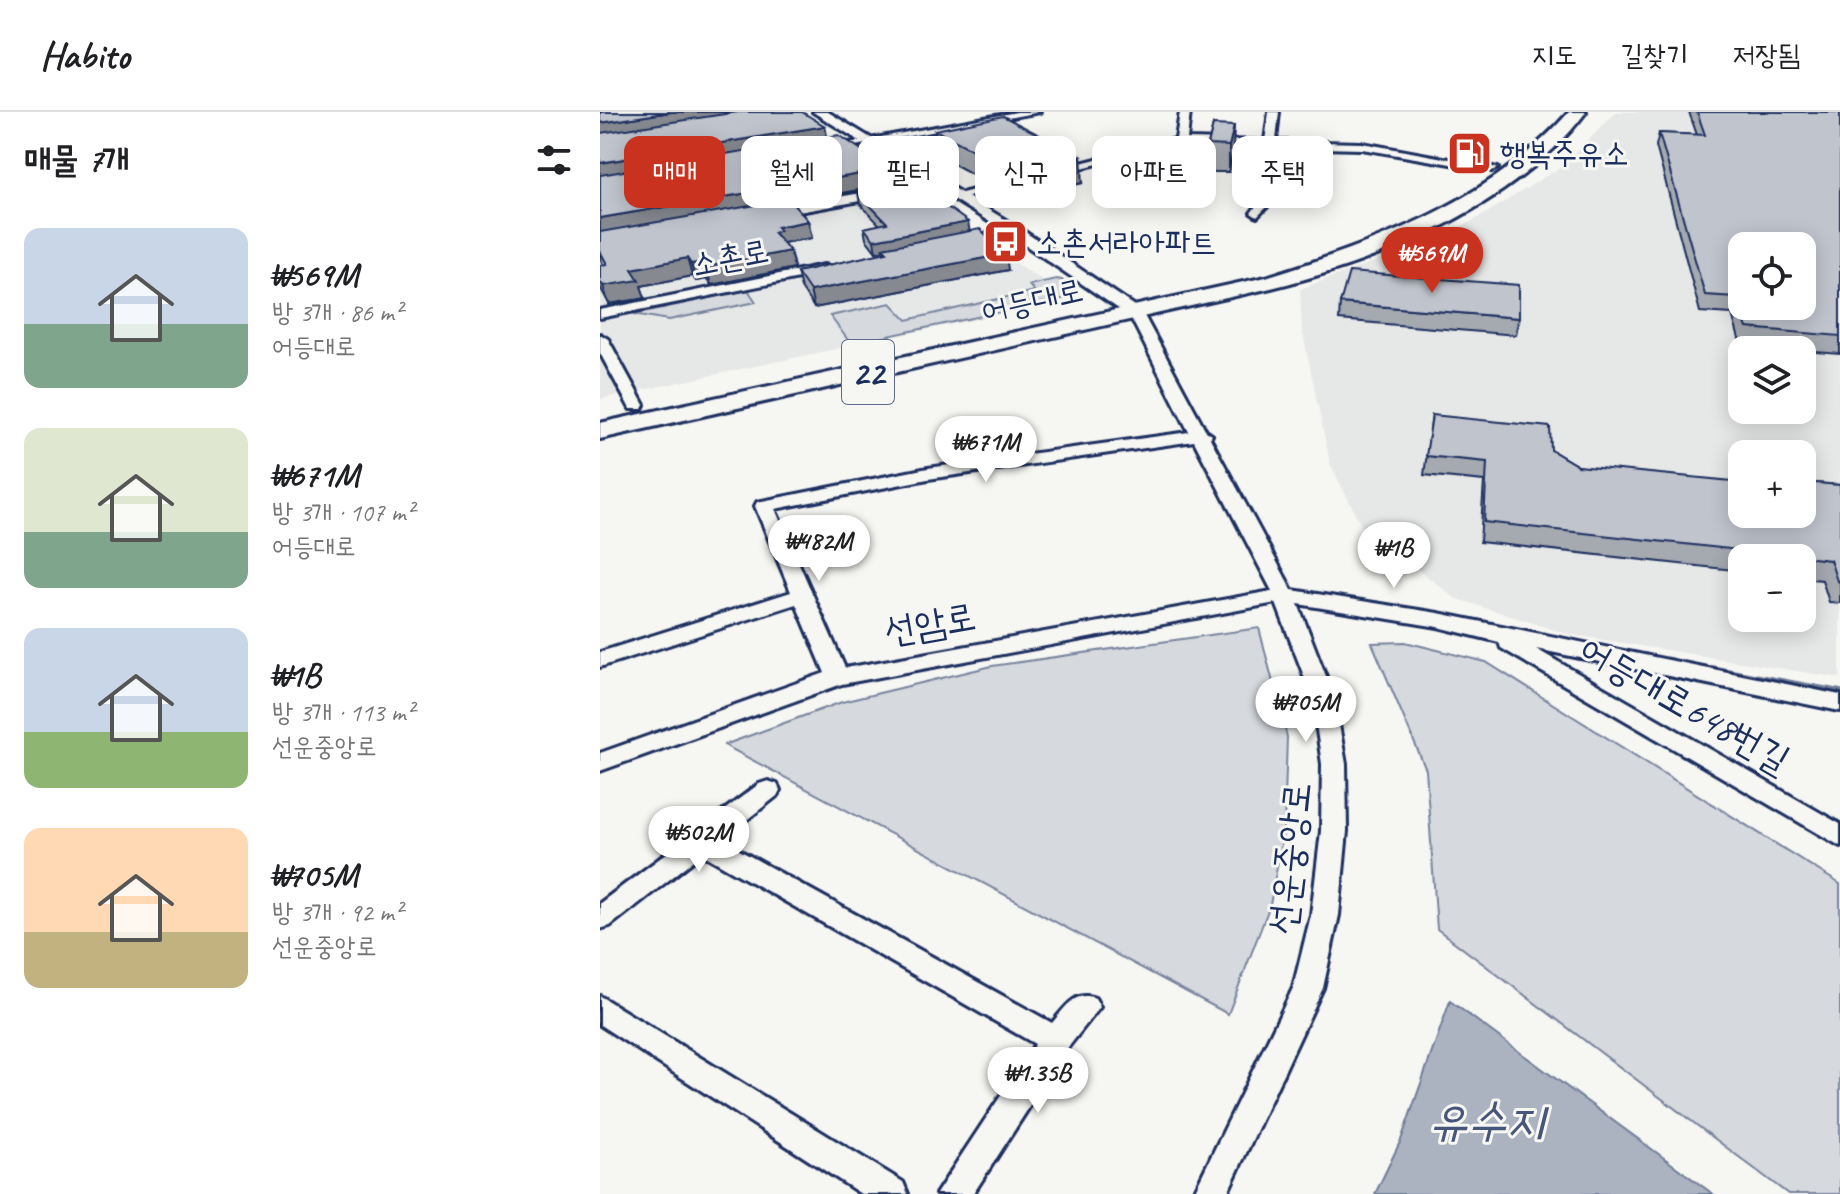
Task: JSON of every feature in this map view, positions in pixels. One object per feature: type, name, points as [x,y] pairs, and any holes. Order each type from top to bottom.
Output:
[{"type":"main road","name":"어등대로","points":[[600,431],[1126,306],[1353,240],[1492,168],[1522,148],[1558,112]]},
{"type":"main road","name":"어등대로","points":[[600,413],[1126,306],[1271,282],[1373,248],[1461,206],[1519,171],[1545,149],[1578,112]]},
{"type":"street","points":[[819,112],[858,138]]},
{"type":"street","points":[[898,136],[1035,112]]},
{"type":"street","points":[[1182,136],[1185,112]]},
{"type":"street","points":[[1271,136],[1274,112]]},
{"type":"street","points":[[1333,145],[1362,146],[1492,168]]},
{"type":"street","points":[[959,195],[1092,163]]},
{"type":"street","name":"소촌로","points":[[753,216],[858,197]]},
{"type":"street","points":[[959,198],[1126,306]]},
{"type":"street","points":[[1257,213],[1261,208]]},
{"type":"street","points":[[939,246],[1014,231]]},
{"type":"street","name":"소촌로","points":[[600,314],[846,265]]},
{"type":"street","name":"선운중앙로","points":[[1126,306],[1203,435],[1284,595],[1323,697],[1334,764],[1334,831],[1325,915],[1308,988],[1210,1194]]},
{"type":"street","points":[[600,339],[636,405]]},
{"type":"street","points":[[838,677],[800,596],[764,506],[852,485],[953,467],[1203,435]]},
{"type":"street","name":"선암로","points":[[600,762],[838,677],[1284,595],[1438,620],[1494,634]]},
{"type":"street","points":[[600,660],[800,596]]},
{"type":"street","points":[[1494,634],[1840,703]]},
{"type":"street","name":"어등대로648번길","points":[[1494,634],[1840,836]]},
{"type":"street","points":[[600,918],[768,790]]},
{"type":"street","points":[[701,841],[1055,1040]]},
{"type":"street","points":[[953,1194],[1055,1040],[1085,1007]]},
{"type":"street","points":[[600,1009],[891,1194]]},
{"type":"shaded area","points":[[600,112],[785,112],[822,136],[741,136],[741,208],[842,208],[842,149],[858,160],[858,208],[932,208],[1071,299],[600,399]]},
{"type":"shaded area","points":[[1616,112],[1840,112],[1840,678],[1567,634],[1455,598],[1361,525],[1330,463],[1302,329],[1300,289],[1449,234],[1564,165]]},
{"type":"shaded area","points":[[1062,280],[1075,296],[851,344],[830,316],[891,303],[907,320],[1034,291],[1029,285]]},
{"type":"shaded area","points":[[748,290],[756,302],[669,320],[634,314]]},
{"type":"shaded area","points":[[1259,628],[1287,737],[1284,829],[1270,905],[1228,1014],[724,745],[842,702],[992,666]]},
{"type":"shaded area","points":[[1405,642],[1486,662],[1840,884],[1840,1194],[1788,1194],[1437,929],[1426,770],[1372,643]]},
{"type":"water","name":"유수지","points":[[1450,1001],[1713,1194],[1375,1194],[1401,1140]]},
{"type":"building","points":[[600,112],[671,112],[600,123]]},
{"type":"building","points":[[738,112],[802,112],[825,126],[764,136],[741,136],[741,140],[725,142],[725,136],[624,136],[624,159],[600,163],[600,133]]},
{"type":"building","points":[[1697,112],[1840,112],[1840,336],[1747,328],[1744,320],[1816,320],[1816,232],[1728,232],[1728,296],[1705,295],[1659,133],[1705,135]]},
{"type":"building","points":[[1003,116],[1041,136],[975,136],[975,151],[959,143],[959,136],[946,136],[935,130]]},
{"type":"building","points":[[1213,125],[1234,126],[1229,146],[1216,145],[1216,136],[1210,136]]},
{"type":"building","points":[[842,137],[858,148],[858,174],[842,177]]},
{"type":"building","points":[[741,151],[741,194],[725,197],[725,154]]},
{"type":"building","points":[[624,171],[624,208],[659,208],[600,218],[600,175]]},
{"type":"building","points":[[741,208],[797,208],[808,221],[777,227],[780,231],[773,232],[790,251],[706,267],[702,262],[691,264],[687,258],[632,269],[639,280],[603,286],[600,265],[607,264],[600,251],[600,232]]},
{"type":"building","points":[[872,208],[948,208],[968,222],[874,240],[864,228],[887,223]]},
{"type":"building","points":[[980,229],[1006,254],[810,291],[797,272],[887,252],[883,248]]},
{"type":"building","points":[[1349,272],[1519,285],[1519,318],[1340,303]]},
{"type":"building","points":[[1432,415],[1550,427],[1551,450],[1578,466],[1728,481],[1728,528],[1816,528],[1816,483],[1840,485],[1840,582],[1830,560],[1816,558],[1816,544],[1728,544],[1728,549],[1484,522],[1487,462],[1426,456]]},
{"type":"waterway","points":[[1710,669],[1840,693]]},
{"type":"place","name":"행복주유소","points":[[1469,153]]},
{"type":"place","name":"소촌서라아파트","points":[[1005,242]]}]
